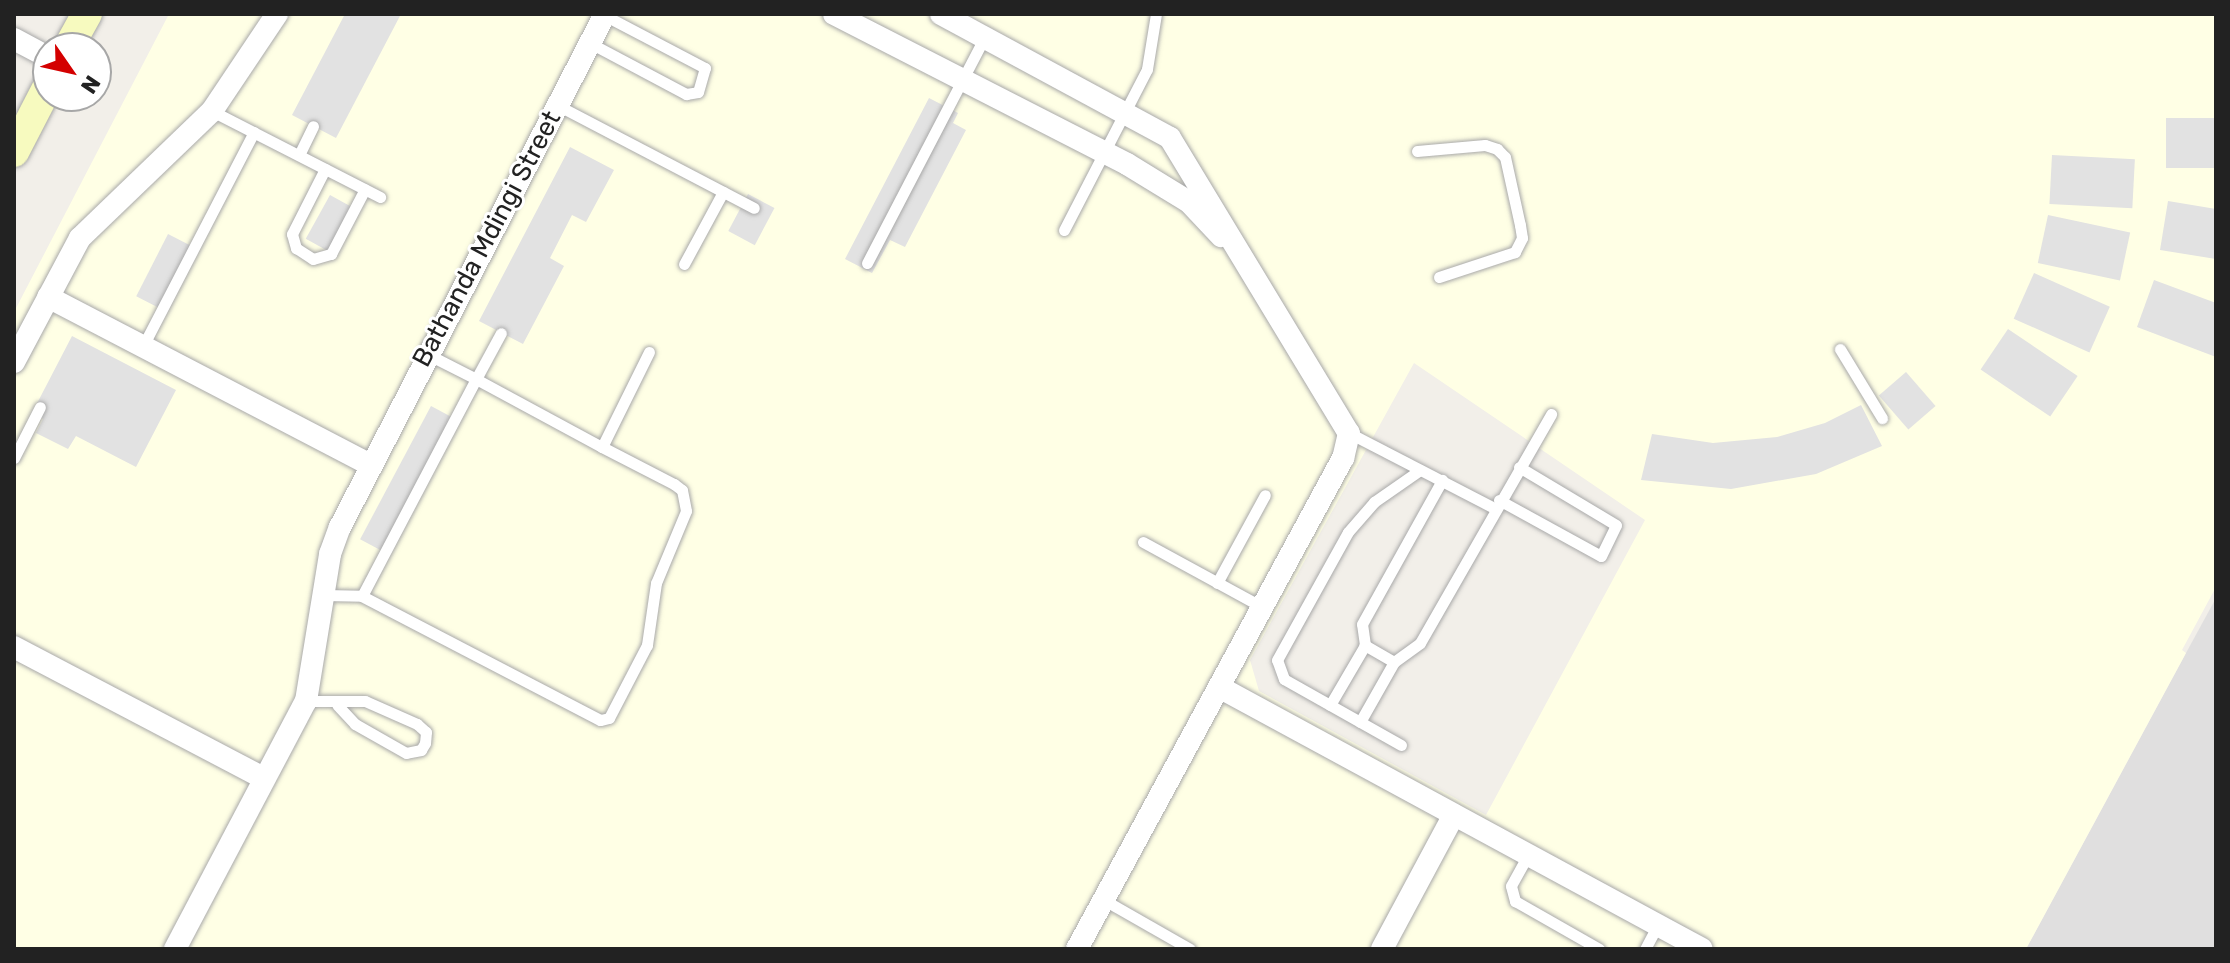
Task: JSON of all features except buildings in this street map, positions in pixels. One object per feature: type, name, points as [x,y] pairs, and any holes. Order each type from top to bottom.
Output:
[{"type":"main road","points":[[77,32],[87,14]]},
{"type":"main road","points":[[14,152],[35,112]]},
{"type":"street","points":[[14,362],[94,220],[166,159],[212,111],[277,14]]},
{"type":"street","name":"Bathanda Mdingi Street","points":[[175,949],[306,701],[330,554],[369,464],[604,14]]},
{"type":"street","points":[[834,14],[1106,153],[1189,202],[1239,253]]},
{"type":"street","points":[[952,16],[984,38],[1124,110],[1170,138],[1226,223],[1239,253],[1349,433],[1343,458],[1077,949]]},
{"type":"street","points":[[14,39],[32,49]]},
{"type":"street","points":[[48,297],[369,464]]},
{"type":"street","points":[[14,647],[264,778]]},
{"type":"street","points":[[1219,687],[1702,949]]},
{"type":"street","points":[[1382,949],[1454,815]]},
{"type":"lane","points":[[590,43],[686,94],[698,92],[705,68],[604,14]]},
{"type":"lane","points":[[1064,230],[1147,69],[1156,14]]},
{"type":"lane","points":[[867,263],[984,38]]},
{"type":"lane","points":[[557,105],[754,208]]},
{"type":"lane","points":[[212,111],[380,197]]},
{"type":"lane","points":[[299,155],[313,126]]},
{"type":"lane","points":[[143,346],[254,132]]},
{"type":"lane","points":[[1417,151],[1485,145],[1497,149],[1505,157],[1520,225],[1522,238],[1515,252],[1439,277]]},
{"type":"lane","points":[[325,169],[292,234],[296,248],[313,259],[331,254],[365,189]]},
{"type":"lane","points":[[684,264],[723,192]]},
{"type":"lane","points":[[362,596],[501,333]]},
{"type":"lane","points":[[1840,349],[1882,418]]},
{"type":"lane","points":[[602,447],[649,352]]},
{"type":"lane","points":[[323,595],[362,596],[600,720],[609,718],[647,645],[651,601],[686,500],[674,484],[427,354]]},
{"type":"lane","points":[[14,458],[40,407]]},
{"type":"lane","points":[[1360,722],[1394,662],[1420,643],[1496,504],[1551,414]]},
{"type":"lane","points":[[1349,433],[1601,556],[1616,525],[1519,467]]},
{"type":"lane","points":[[1401,745],[1284,679],[1277,660],[1348,532],[1374,502],[1420,470]]},
{"type":"lane","points":[[1330,705],[1365,645],[1362,624],[1442,480]]},
{"type":"lane","points":[[1217,583],[1265,495]]},
{"type":"lane","points":[[1143,542],[1262,607]]},
{"type":"lane","points":[[1365,645],[1394,662]]},
{"type":"lane","points":[[306,701],[337,705],[373,704],[417,724],[426,732],[425,743],[421,750],[406,753],[355,724],[337,705]]},
{"type":"lane","points":[[1528,855],[1511,886],[1515,901],[1599,949]]},
{"type":"lane","points":[[1104,900],[1190,949]]},
{"type":"lane","points":[[1645,949],[1658,925]]},
{"type":"shaded area","points":[[169,14],[2216,14],[2216,587],[2182,650],[2186,653],[2026,949],[14,949],[14,312]],"holes":[[[1414,363],[1645,520],[1486,815],[1259,691],[1250,660]]]},
{"type":"shaded area","points":[[345,14],[401,14],[336,138],[292,115]]},
{"type":"shaded area","points":[[929,98],[958,113],[953,123],[966,130],[905,247],[890,240],[872,273],[845,259]]},
{"type":"shaded area","points":[[2166,118],[2216,118],[2216,168],[2166,168]]},
{"type":"shaded area","points":[[570,147],[614,170],[586,222],[572,215],[550,258],[564,266],[523,344],[479,321]]},
{"type":"shaded area","points":[[2052,155],[2135,159],[2132,208],[2049,204]]},
{"type":"shaded area","points":[[748,194],[774,208],[755,245],[728,231]]},
{"type":"shaded area","points":[[330,195],[355,209],[331,253],[306,239]]},
{"type":"shaded area","points":[[2168,201],[2216,209],[2216,259],[2160,250]]},
{"type":"shaded area","points":[[2048,215],[2130,232],[2120,280],[2038,263]]},
{"type":"shaded area","points":[[168,234],[194,247],[162,310],[136,296]]},
{"type":"shaded area","points":[[2034,273],[2110,307],[2089,352],[2014,319]]},
{"type":"shaded area","points":[[2154,280],[2216,303],[2216,357],[2137,327]]},
{"type":"shaded area","points":[[2008,329],[2078,376],[2050,417],[1981,370]]},
{"type":"shaded area","points":[[72,336],[176,390],[136,467],[76,436],[68,449],[36,433],[43,419],[32,413]]},
{"type":"shaded area","points":[[1906,372],[1936,406],[1908,430],[1879,396]]},
{"type":"shaded area","points":[[1861,405],[1882,446],[1816,474],[1731,489],[1641,480],[1652,434],[1713,443],[1777,437],[1825,423]]},
{"type":"shaded area","points":[[431,406],[455,419],[384,552],[360,539]]},
{"type":"shaded area","points":[[2216,598],[2216,949],[2026,949],[2186,653]]}]
